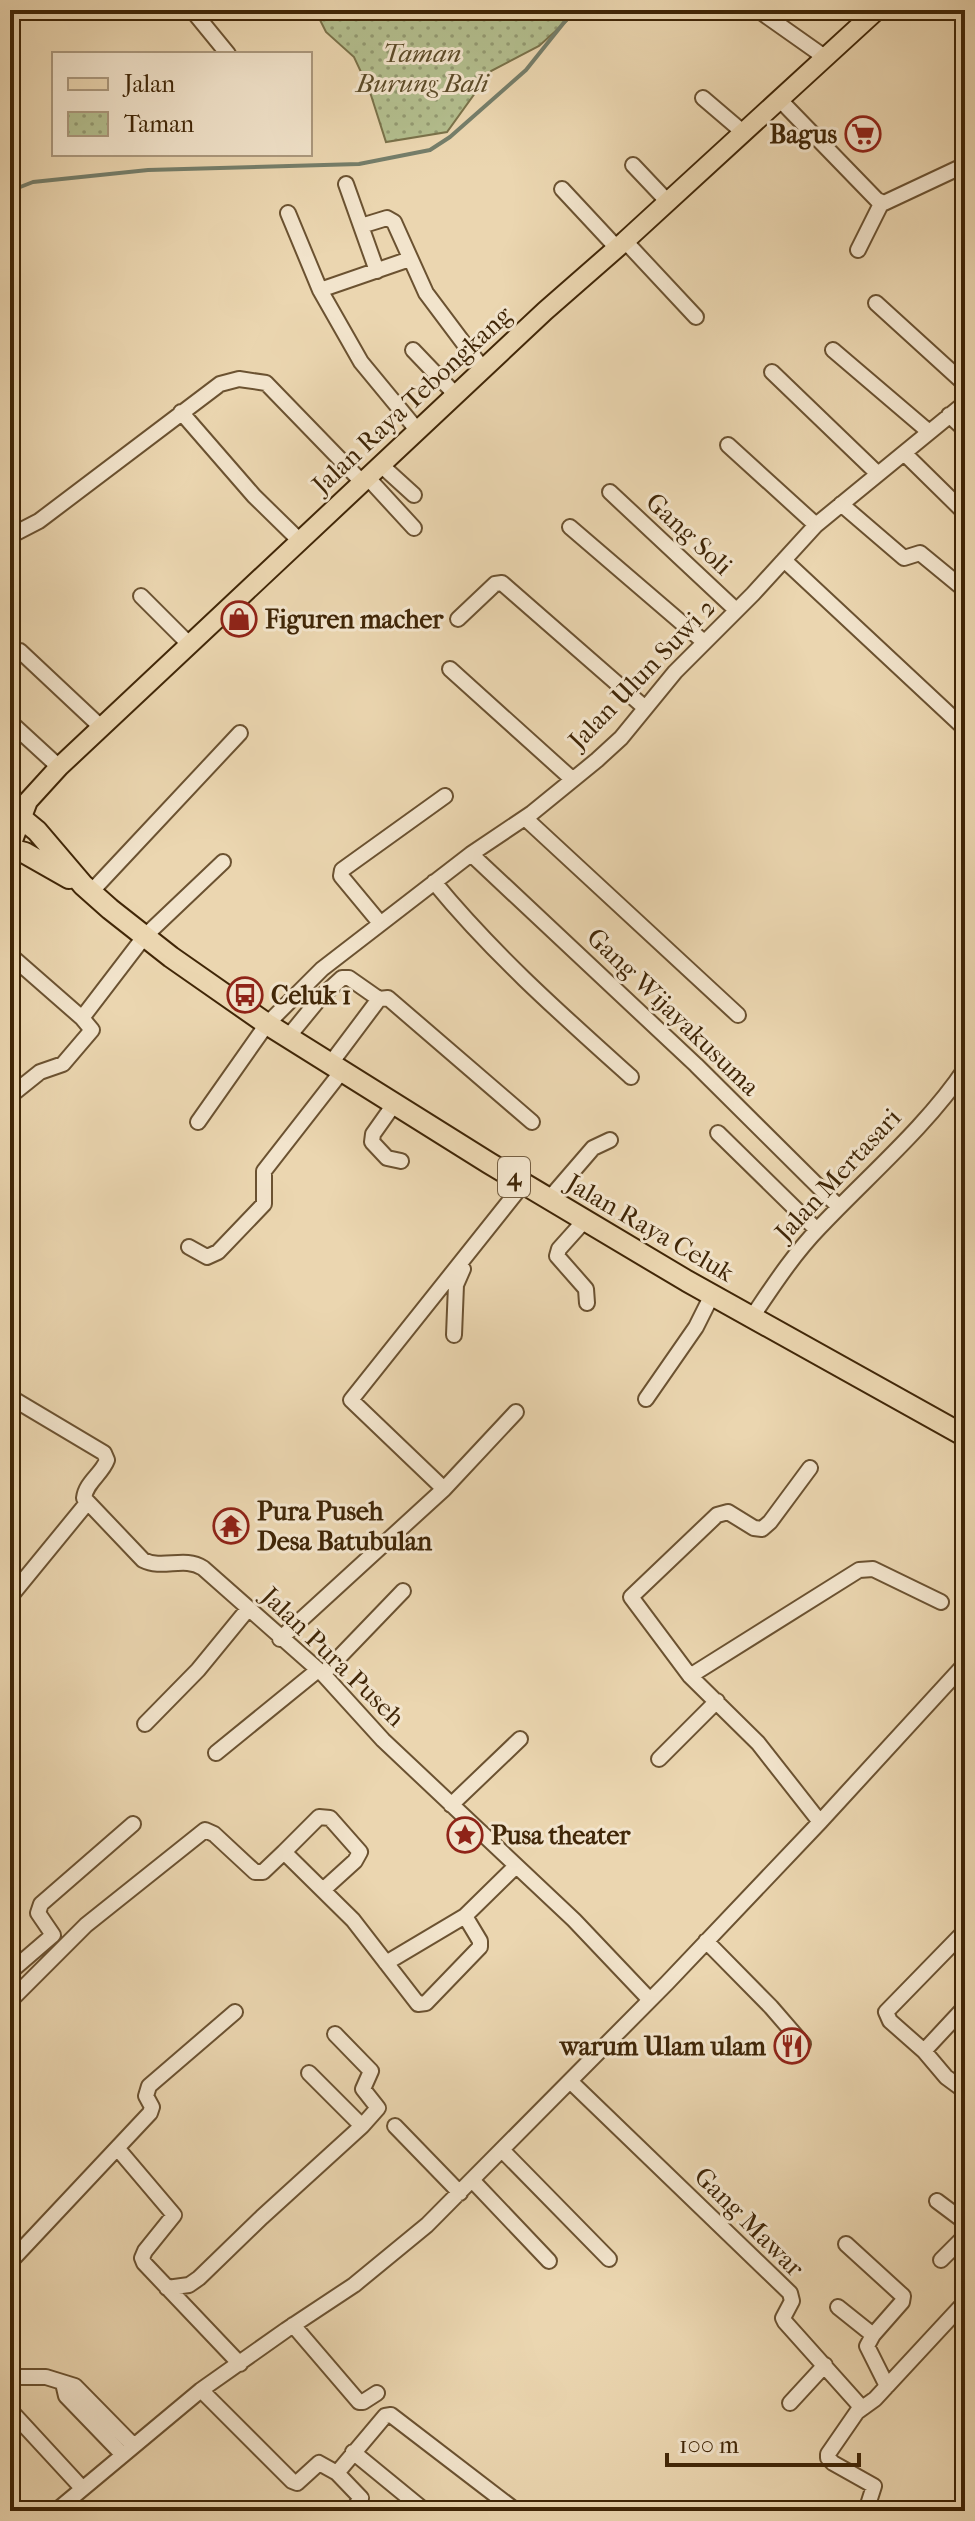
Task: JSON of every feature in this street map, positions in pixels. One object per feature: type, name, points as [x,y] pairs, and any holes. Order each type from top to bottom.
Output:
[{"type":"highway","name":"Jalan Raya Celuk","points":[[15,818],[37,831],[87,889],[144,937],[267,1024],[712,1295],[965,1436]]},
{"type":"highway","name":"Jalan Raya Celuk","points":[[10,848],[25,853],[87,889]]},
{"type":"main road","name":"Jalan Raya Tebongkang","points":[[10,848],[15,818],[59,767],[483,369],[877,10]]},
{"type":"street","points":[[192,10],[226,52]]},
{"type":"street","points":[[758,10],[826,58]]},
{"type":"street","points":[[703,98],[744,133]]},
{"type":"street","points":[[780,100],[882,202],[888,203],[965,165]]},
{"type":"street","points":[[633,165],[668,202]]},
{"type":"street","points":[[346,184],[377,271]]},
{"type":"street","points":[[562,189],[696,317]]},
{"type":"street","points":[[858,250],[882,202]]},
{"type":"street","points":[[288,213],[320,290],[369,374],[418,431]]},
{"type":"street","points":[[361,226],[391,219],[426,293],[483,369]]},
{"type":"street","points":[[320,290],[410,259]]},
{"type":"street","points":[[876,303],[965,384]]},
{"type":"street","points":[[413,350],[456,395]]},
{"type":"street","points":[[833,350],[928,431]]},
{"type":"street","points":[[772,372],[877,473]]},
{"type":"street","points":[[10,536],[39,521],[220,384],[239,379],[266,383],[371,476],[414,528]]},
{"type":"street","name":"Jalan Ulun Suwi 2","points":[[198,1122],[267,1024],[322,969],[471,854],[525,818],[621,738],[644,707],[816,525],[965,403]]},
{"type":"street","points":[[181,412],[254,496],[299,540]]},
{"type":"street","points":[[949,415],[965,430]]},
{"type":"street","points":[[728,445],[816,525]]},
{"type":"street","points":[[904,453],[965,513]]},
{"type":"street","points":[[371,476],[414,495]]},
{"type":"street","name":"Gang Soli","points":[[610,492],[736,610]]},
{"type":"street","points":[[841,504],[904,558],[920,553],[965,590]]},
{"type":"street","points":[[570,527],[704,642]]},
{"type":"street","points":[[784,560],[963,727]]},
{"type":"street","points":[[458,619],[495,584],[502,583],[644,707]]},
{"type":"street","points":[[141,596],[189,644]]},
{"type":"street","points":[[20,651],[101,727]]},
{"type":"street","points":[[450,669],[572,779]]},
{"type":"street","points":[[10,722],[59,767]]},
{"type":"street","points":[[87,889],[240,733]]},
{"type":"street","points":[[380,923],[346,884],[341,876],[342,870],[445,796]]},
{"type":"street","points":[[525,818],[738,1015]]},
{"type":"street","name":"Gang Wijayakusuma","points":[[471,854],[696,1065],[839,1207]]},
{"type":"street","points":[[82,1018],[144,937],[223,862]]},
{"type":"street","points":[[434,882],[526,983],[631,1077]]},
{"type":"street","points":[[10,955],[82,1018],[92,1031],[61,1066],[40,1072],[10,1096]]},
{"type":"street","points":[[288,1037],[320,998],[342,978],[349,978],[379,999],[388,998],[532,1122]]},
{"type":"street","points":[[189,1247],[207,1257],[218,1252],[264,1204],[264,1171],[379,999]]},
{"type":"street","name":"Jalan Mertasari","points":[[752,1317],[784,1268],[817,1230],[963,1076]]},
{"type":"street","points":[[390,1110],[373,1134],[372,1142],[387,1158],[401,1161]]},
{"type":"street","points":[[718,1133],[817,1230]]},
{"type":"street","points":[[454,1335],[456,1285],[460,1272],[535,1190],[593,1148],[610,1140]]},
{"type":"street","points":[[444,1489],[351,1400],[535,1190]]},
{"type":"street","points":[[585,1220],[559,1249],[557,1256],[586,1289],[587,1303]]},
{"type":"street","points":[[646,1399],[696,1327],[712,1295]]},
{"type":"street","points":[[10,1397],[106,1456],[106,1465],[85,1490],[87,1503],[10,1597]]},
{"type":"street","points":[[280,1639],[444,1489],[516,1412]]},
{"type":"street","points":[[810,1468],[762,1529],[754,1528],[728,1512],[717,1515],[631,1597],[690,1676],[758,1743],[820,1822]]},
{"type":"street","name":"Jalan Pura Puseh","points":[[87,1503],[143,1560],[152,1565],[196,1564],[321,1672],[383,1740],[574,1920],[650,2000]]},
{"type":"street","points":[[690,1676],[859,1570],[873,1569],[899,1579],[941,1602]]},
{"type":"street","points":[[216,1753],[321,1672],[403,1591]]},
{"type":"street","points":[[145,1724],[198,1670],[248,1609]]},
{"type":"street","points":[[56,2511],[201,2390],[376,2269],[460,2193],[820,1822],[965,1664]]},
{"type":"street","points":[[659,1759],[717,1701]]},
{"type":"street","points":[[451,1805],[520,1739]]},
{"type":"street","points":[[10,2001],[86,1925],[205,1830],[214,1834],[251,1870],[259,1873],[312,1822],[322,1816],[330,1818],[359,1847],[360,1852],[355,1861],[323,1890]]},
{"type":"street","points":[[12,1967],[53,1935],[38,1913],[41,1904],[133,1824]]},
{"type":"street","points":[[284,1852],[353,1920],[420,2004],[426,2003],[480,1947],[480,1941],[465,1916]]},
{"type":"street","points":[[386,1963],[465,1916],[515,1867]]},
{"type":"street","points":[[965,1931],[886,2012],[890,2021],[924,2051],[946,2077],[965,2091]]},
{"type":"street","points":[[706,1941],[803,2044]]},
{"type":"street","points":[[924,2051],[965,2007]]},
{"type":"street","points":[[10,2262],[151,2111],[146,2096],[149,2086],[235,2012]]},
{"type":"street","points":[[167,2288],[189,2285],[199,2278],[378,2108],[363,2089],[371,2071],[335,2034]]},
{"type":"street","points":[[309,2073],[362,2126]]},
{"type":"street","name":"Gang Mawar","points":[[570,2081],[790,2293],[792,2301],[783,2318],[785,2322],[862,2408]]},
{"type":"street","points":[[395,2126],[460,2193]]},
{"type":"street","points":[[118,2149],[174,2215],[142,2258],[240,2364]]},
{"type":"street","points":[[502,2150],[609,2259]]},
{"type":"street","points":[[472,2180],[549,2261]]},
{"type":"street","points":[[937,2201],[965,2222]]},
{"type":"street","points":[[941,2260],[965,2236]]},
{"type":"street","points":[[846,2244],[903,2296],[902,2302],[867,2346],[887,2386]]},
{"type":"street","points":[[866,2511],[874,2486],[828,2458],[830,2451],[862,2408],[887,2386],[965,2302]]},
{"type":"street","points":[[838,2307],[873,2335]]},
{"type":"street","points":[[293,2325],[355,2399],[363,2402],[377,2393]]},
{"type":"street","points":[[790,2403],[825,2365]]},
{"type":"street","points":[[10,2377],[46,2377],[75,2386],[128,2450]]},
{"type":"street","points":[[201,2390],[292,2481],[299,2482],[319,2463],[337,2473],[361,2498],[352,2511]]},
{"type":"street","points":[[10,2410],[82,2488]]},
{"type":"street","points":[[337,2473],[385,2416],[396,2417],[511,2507]]},
{"type":"street","points":[[353,2452],[425,2511]]},
{"type":"green space","name":"Taman Burung Bali","points":[[315,10],[579,10],[539,46],[491,71],[447,132],[386,142],[369,89],[354,57],[326,32]]},
{"type":"waterway","points":[[10,191],[33,182],[148,170],[359,164],[430,150],[450,137],[526,70],[574,10]]},
{"type":"place","name":"Bagus","points":[[863,134]]},
{"type":"place","name":"Figuren macher","points":[[239,619]]},
{"type":"place","name":"Celuk 1","points":[[245,995]]},
{"type":"place","name":"Pura Puseh Desa Batubulan","points":[[231,1526]]},
{"type":"place","name":"Pusa theater","points":[[465,1835]]},
{"type":"place","name":"warum Ulam ulam","points":[[792,2046]]}]
